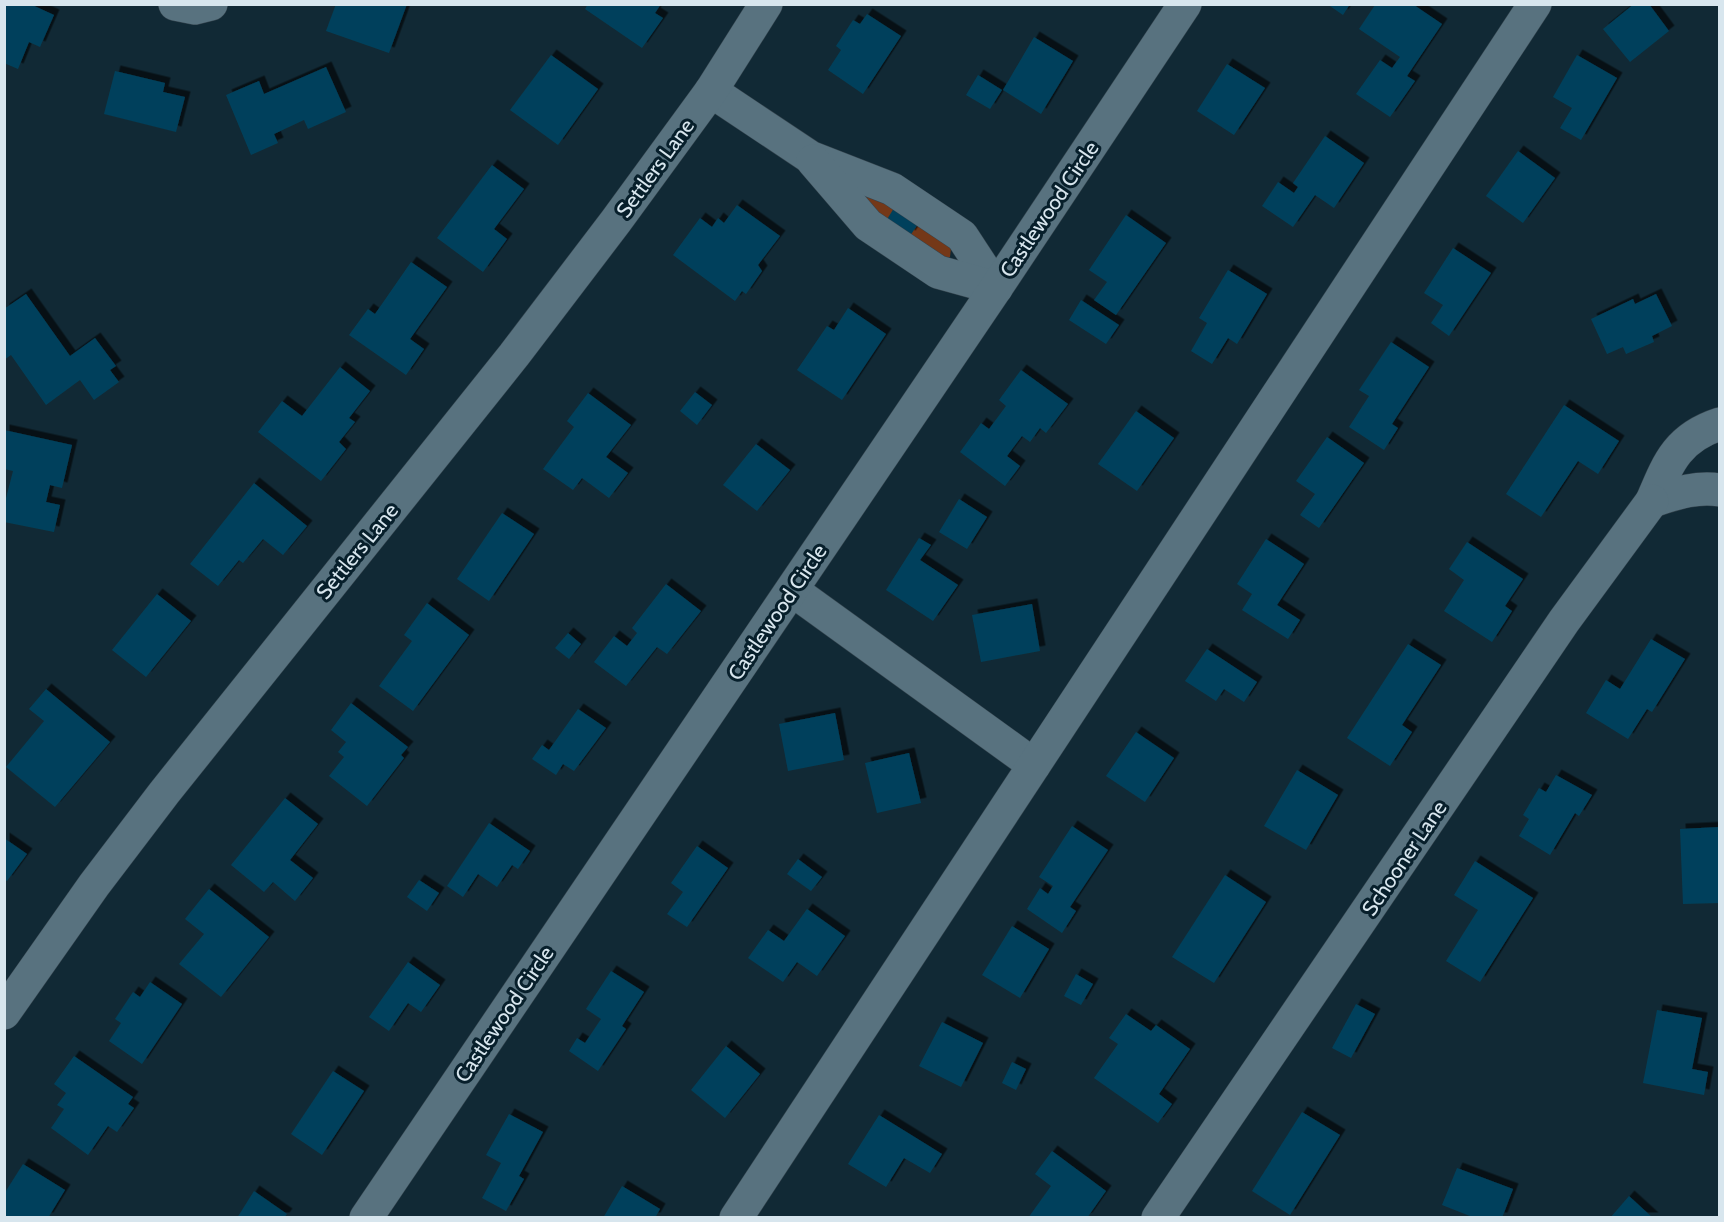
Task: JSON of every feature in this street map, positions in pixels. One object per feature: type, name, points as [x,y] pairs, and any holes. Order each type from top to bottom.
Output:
[{"type":"street","points":[[175,4],[195,8],[211,4]]},
{"type":"street","name":"Settlers Lane","points":[[4,1013],[94,885],[164,793],[514,355],[627,207],[711,91],[766,4]]},
{"type":"street","name":"Castlewood Circle","points":[[366,1218],[996,288],[1185,4]]},
{"type":"street","points":[[736,1218],[1535,4]]},
{"type":"street","points":[[711,91],[810,157],[892,189],[962,237],[996,288]]},
{"type":"street","points":[[810,157],[868,225],[938,272],[996,288]]},
{"type":"street","name":"Schooner Lane","points":[[1158,1218],[1564,621],[1652,501],[1677,449],[1697,434],[1719,424]]},
{"type":"street","points":[[1652,501],[1684,491],[1708,488],[1719,490]]},
{"type":"street","points":[[792,590],[1034,765]]},
{"type":"shaded area","points":[[870,193],[951,248],[950,257],[947,259],[878,220],[862,194]]},
{"type":"building","points":[[4,4],[30,4],[54,15],[40,47],[29,42],[18,69],[4,63]]},
{"type":"building","points":[[336,4],[407,4],[389,53],[326,31]]},
{"type":"building","points":[[588,4],[661,4],[655,13],[663,18],[642,48],[585,9]]},
{"type":"building","points":[[1327,4],[1350,4],[1343,15]]},
{"type":"building","points":[[1634,4],[1649,4],[1669,31],[1630,62],[1603,29]]},
{"type":"building","points":[[1375,5],[1414,5],[1442,24],[1407,76],[1415,81],[1390,117],[1356,94],[1380,60],[1392,68],[1400,57],[1359,29]]},
{"type":"building","points":[[867,14],[901,36],[863,94],[828,70],[841,50],[836,46],[853,20],[860,24]]},
{"type":"building","points":[[1034,37],[1073,61],[1041,114],[1003,90]]},
{"type":"building","points":[[551,55],[598,89],[558,145],[510,110]]},
{"type":"building","points":[[1577,55],[1617,78],[1581,140],[1560,128],[1572,108],[1553,97]]},
{"type":"building","points":[[1227,64],[1265,88],[1234,135],[1197,111]]},
{"type":"building","points":[[326,67],[346,112],[308,129],[304,120],[274,134],[278,143],[251,155],[226,95],[259,81],[264,94]]},
{"type":"building","points":[[115,71],[165,83],[163,92],[185,97],[176,132],[104,114]]},
{"type":"building","points":[[978,75],[1002,90],[990,109],[966,95]]},
{"type":"building","points":[[1325,136],[1364,163],[1334,208],[1315,195],[1293,227],[1262,206],[1278,182],[1294,193],[1298,187],[1293,183]]},
{"type":"building","points":[[1518,151],[1555,178],[1523,223],[1486,196]]},
{"type":"building","points":[[492,165],[524,189],[494,229],[507,239],[483,272],[437,238]]},
{"type":"building","points":[[737,205],[780,236],[758,265],[762,271],[746,294],[742,291],[735,301],[673,255],[700,218],[712,227],[718,218],[724,223]]},
{"type":"building","points":[[894,208],[918,224],[910,236],[886,221]]},
{"type":"building","points":[[1126,215],[1166,243],[1116,315],[1094,300],[1107,282],[1089,270]]},
{"type":"building","points":[[1453,248],[1491,273],[1449,336],[1431,323],[1443,305],[1424,293]]},
{"type":"building","points":[[411,262],[447,287],[410,339],[424,349],[406,375],[349,335],[368,309],[375,314]]},
{"type":"building","points":[[1228,270],[1267,294],[1237,344],[1228,338],[1212,364],[1191,351],[1207,323],[1199,318]]},
{"type":"building","points":[[26,294],[70,356],[95,338],[116,366],[110,370],[119,382],[94,400],[80,380],[46,405],[11,355],[4,360],[4,319],[6,317],[4,309]]},
{"type":"building","points":[[1656,294],[1672,326],[1652,336],[1654,342],[1626,354],[1623,347],[1607,354],[1591,319],[1633,299],[1635,304]]},
{"type":"building","points":[[1081,300],[1119,325],[1106,344],[1069,320]]},
{"type":"building","points":[[848,308],[886,334],[842,400],[797,370],[827,326],[834,330]]},
{"type":"building","points":[[1391,342],[1429,367],[1392,424],[1398,428],[1384,450],[1349,427],[1369,396],[1359,390]]},
{"type":"building","points":[[340,367],[370,391],[349,418],[355,422],[339,442],[346,449],[321,481],[258,432],[282,401],[302,416]]},
{"type":"building","points":[[1021,370],[1068,404],[1046,433],[1040,428],[1030,442],[1022,436],[1007,456],[1020,466],[1005,486],[960,452],[981,423],[989,429],[1006,406],[999,400]]},
{"type":"building","points":[[695,392],[712,405],[697,425],[680,411]]},
{"type":"building","points":[[588,393],[631,425],[606,457],[628,473],[609,498],[582,478],[573,490],[543,469],[574,427],[567,421]]},
{"type":"building","points":[[1564,405],[1619,441],[1598,474],[1578,461],[1541,517],[1506,494]]},
{"type":"building","points":[[1136,411],[1174,438],[1137,491],[1098,464]]},
{"type":"building","points":[[4,430],[72,445],[62,488],[50,485],[46,502],[60,505],[54,532],[4,522],[4,506],[13,471],[4,469]]},
{"type":"building","points":[[1327,437],[1364,463],[1319,528],[1300,515],[1315,494],[1296,481]]},
{"type":"building","points":[[756,444],[790,470],[757,511],[723,485]]},
{"type":"building","points":[[254,483],[307,526],[283,555],[263,539],[243,563],[239,560],[218,586],[190,564]]},
{"type":"building","points":[[959,499],[987,517],[967,549],[939,532]]},
{"type":"building","points":[[502,513],[534,534],[489,601],[457,579]]},
{"type":"building","points":[[919,538],[931,545],[920,560],[958,585],[933,621],[886,590]]},
{"type":"building","points":[[1266,539],[1304,564],[1277,605],[1300,620],[1288,639],[1242,610],[1252,594],[1237,584]]},
{"type":"building","points":[[1467,542],[1523,579],[1505,606],[1512,611],[1492,642],[1444,611],[1464,580],[1449,569]]},
{"type":"building","points":[[666,584],[701,611],[667,654],[657,647],[626,686],[594,662],[614,636],[627,646],[637,633],[632,628]]},
{"type":"building","points":[[157,594],[191,621],[146,677],[112,650]]},
{"type":"building","points":[[427,603],[469,635],[413,711],[379,686],[412,641],[404,635]]},
{"type":"building","points":[[1032,604],[1040,651],[981,662],[972,615]]},
{"type":"building","points":[[568,633],[581,644],[569,659],[555,648]]},
{"type":"building","points":[[1651,639],[1685,659],[1652,712],[1647,709],[1628,739],[1586,713],[1606,680],[1620,689]]},
{"type":"building","points":[[1408,644],[1441,665],[1402,725],[1412,732],[1390,766],[1347,738]]},
{"type":"building","points":[[1207,649],[1257,682],[1244,702],[1224,689],[1216,701],[1185,681]]},
{"type":"building","points":[[46,689],[110,742],[55,807],[6,767],[44,721],[29,709]]},
{"type":"building","points":[[351,703],[408,747],[401,755],[404,758],[367,806],[329,776],[344,757],[338,752],[346,742],[331,730]]},
{"type":"building","points":[[578,709],[606,728],[574,771],[563,764],[556,775],[532,759],[542,745],[549,750]]},
{"type":"building","points":[[835,713],[844,760],[788,771],[779,724]]},
{"type":"building","points":[[1136,732],[1174,758],[1145,802],[1106,776]]},
{"type":"building","points":[[909,753],[921,803],[877,813],[865,763]]},
{"type":"building","points":[[1297,770],[1338,795],[1306,850],[1264,826]]},
{"type":"building","points":[[1556,775],[1592,795],[1579,816],[1575,813],[1550,855],[1519,836],[1529,819],[1523,815],[1539,788],[1546,792]]},
{"type":"building","points":[[285,798],[318,824],[290,860],[313,878],[295,901],[273,882],[264,892],[231,865]]},
{"type":"building","points":[[489,823],[530,851],[518,869],[512,865],[497,887],[478,874],[463,897],[447,886]]},
{"type":"building","points":[[1072,826],[1108,850],[1070,907],[1076,911],[1062,933],[1027,909],[1040,888],[1048,894],[1053,886],[1039,877]]},
{"type":"building","points":[[1720,827],[1720,903],[1683,904],[1680,829]]},
{"type":"building","points":[[4,838],[27,854],[7,881],[4,879]]},
{"type":"building","points":[[697,846],[728,868],[687,927],[667,914],[683,892],[671,883]]},
{"type":"building","points":[[798,859],[822,877],[811,891],[787,874]]},
{"type":"building","points":[[1475,861],[1533,898],[1480,982],[1446,961],[1478,910],[1454,895]]},
{"type":"building","points":[[1225,875],[1266,902],[1214,983],[1172,957]]},
{"type":"building","points":[[419,880],[439,893],[427,911],[407,897]]},
{"type":"building","points":[[209,889],[269,937],[221,997],[179,964],[204,934],[185,919]]},
{"type":"building","points":[[807,909],[845,936],[817,976],[797,962],[783,982],[748,958],[768,930],[784,941]]},
{"type":"building","points":[[1012,926],[1049,949],[1020,998],[982,975]]},
{"type":"building","points":[[408,962],[440,985],[421,1012],[408,1003],[389,1031],[369,1017]]},
{"type":"building","points":[[611,971],[644,992],[622,1026],[626,1029],[598,1071],[569,1051],[577,1038],[585,1043],[601,1019],[586,1009]]},
{"type":"building","points":[[1076,974],[1093,984],[1081,1005],[1064,996]]},
{"type":"building","points":[[150,982],[182,1004],[142,1064],[109,1041],[121,1023],[115,1019],[133,992],[140,997]]},
{"type":"building","points":[[1356,1004],[1375,1014],[1351,1058],[1332,1048]]},
{"type":"building","points":[[1657,1010],[1702,1018],[1692,1069],[1708,1072],[1704,1095],[1643,1083]]},
{"type":"building","points":[[1126,1014],[1151,1031],[1156,1025],[1190,1049],[1159,1094],[1172,1104],[1158,1123],[1094,1078],[1118,1044],[1109,1038]]},
{"type":"building","points":[[942,1022],[983,1043],[961,1087],[919,1066]]},
{"type":"building","points":[[726,1046],[760,1074],[725,1118],[691,1090]]},
{"type":"building","points":[[74,1056],[133,1097],[128,1104],[134,1108],[117,1132],[108,1126],[88,1155],[51,1128],[64,1109],[57,1105],[66,1093],[54,1084]]},
{"type":"building","points":[[1012,1062],[1026,1069],[1016,1090],[1002,1083]]},
{"type":"building","points":[[333,1071],[364,1091],[322,1155],[291,1134]]},
{"type":"building","points":[[1302,1112],[1340,1135],[1290,1215],[1252,1191]]},
{"type":"building","points":[[509,1114],[543,1132],[519,1176],[524,1179],[506,1211],[482,1198],[501,1163],[486,1155]]},
{"type":"building","points":[[879,1115],[942,1154],[930,1173],[904,1158],[886,1187],[848,1164]]},
{"type":"building","points":[[1052,1151],[1106,1191],[1087,1218],[1028,1218],[1051,1186],[1035,1174]]},
{"type":"building","points":[[23,1164],[65,1190],[48,1218],[4,1218],[4,1194]]},
{"type":"building","points":[[1457,1168],[1513,1189],[1502,1218],[1475,1218],[1442,1205]]},
{"type":"building","points":[[622,1186],[660,1209],[655,1218],[603,1218]]},
{"type":"building","points":[[254,1191],[287,1214],[284,1218],[237,1218]]},
{"type":"building","points":[[1629,1196],[1653,1218],[1610,1218]]}]
